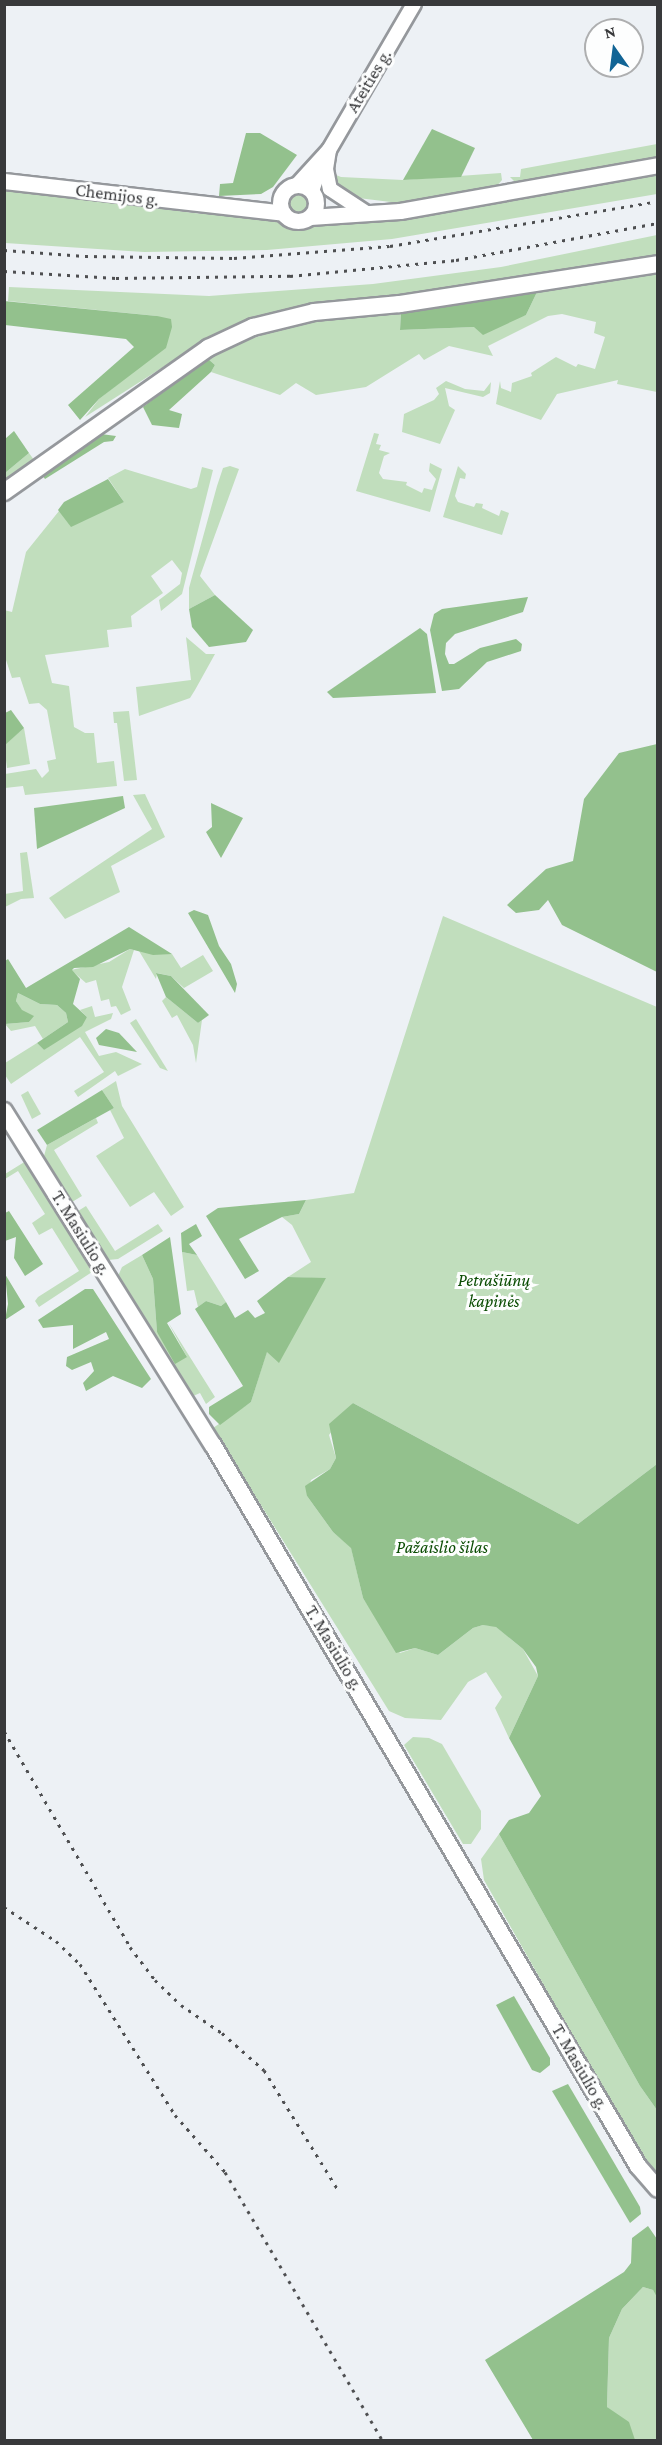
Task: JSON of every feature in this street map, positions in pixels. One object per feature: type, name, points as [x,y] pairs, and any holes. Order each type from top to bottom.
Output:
[{"type":"main road","points":[[358,212],[314,195],[297,185],[282,195],[283,213],[295,221],[310,217],[453,203],[657,165]]},
{"type":"main road","name":"Chemijos g.","points":[[4,182],[283,213]]},
{"type":"main road","name":"Chemijos g.","points":[[231,206],[282,195]]},
{"type":"main road","points":[[310,217],[314,195]]},
{"type":"main road","points":[[4,492],[208,348],[276,320],[491,291],[657,264]]},
{"type":"main road","name":"T. Masiulio g.","points":[[4,1111],[213,1445],[638,2166],[657,2189]]},
{"type":"street","name":"Ateities g.","points":[[297,185],[326,154],[414,4]]},
{"type":"street","name":"Ateities g.","points":[[314,195],[326,154]]},
{"type":"street","points":[[326,154],[330,189],[358,212]]},
{"type":"green space","points":[[432,129],[475,148],[461,177],[403,180]]},
{"type":"green space","points":[[246,133],[260,133],[297,155],[273,187],[261,194],[219,196],[220,184],[233,183]]},
{"type":"green space","points":[[657,144],[657,159],[518,185],[510,177],[520,177],[521,169]]},
{"type":"green space","points":[[658,170],[657,194],[392,239],[267,250],[144,252],[5,243],[4,189],[202,214],[270,215],[286,225],[301,228],[314,222],[405,216]]},
{"type":"green space","points":[[331,173],[341,177],[403,180],[501,173],[502,180],[496,187],[399,203],[350,197],[335,186]]},
{"type":"green space","points":[[294,192],[302,192],[309,199],[309,207],[302,214],[294,214],[287,207],[287,199]]},
{"type":"green space","points":[[657,235],[657,256],[576,272],[259,317],[210,337],[85,417],[99,399],[129,375],[157,316],[8,301],[9,287],[209,296],[373,284],[501,267]]},
{"type":"green space","points":[[657,271],[657,392],[617,384],[618,380],[557,394],[541,420],[496,404],[500,381],[501,388],[511,392],[512,383],[532,376],[531,373],[556,357],[576,367],[578,364],[595,369],[605,337],[594,333],[596,322],[562,314],[548,316],[488,346],[493,356],[449,346],[424,360],[419,354],[366,387],[316,395],[296,383],[280,395],[211,372],[215,365],[207,358],[246,336],[250,339],[260,336],[260,332],[306,322],[401,312],[400,330],[474,327],[526,315],[537,292]]},
{"type":"green space","points":[[537,292],[526,315],[483,335],[474,327],[400,330],[401,312]]},
{"type":"green space","points":[[4,301],[157,316],[171,319],[172,327],[166,348],[99,399],[80,420],[68,405],[134,347],[126,339],[5,325]]},
{"type":"green space","points":[[207,358],[215,365],[211,372],[169,410],[182,414],[179,428],[152,425],[143,407]]},
{"type":"green space","points":[[446,381],[465,389],[484,391],[491,382],[490,393],[483,397],[445,388],[449,406],[455,410],[440,444],[402,432],[404,414],[434,400],[439,394],[436,388]]},
{"type":"green space","points":[[14,431],[29,453],[5,473],[5,439]]},
{"type":"green space","points":[[374,433],[379,434],[376,444],[381,445],[379,450],[390,453],[384,456],[379,473],[383,479],[407,482],[406,485],[422,493],[424,488],[432,490],[436,479],[429,471],[430,463],[442,469],[430,512],[356,491]]},
{"type":"green space","points":[[101,434],[116,436],[113,441],[104,442],[45,479],[42,475]]},
{"type":"green space","points":[[29,453],[34,460],[5,482],[5,473]]},
{"type":"green space","points":[[230,466],[239,469],[200,576],[215,595],[189,609],[189,588],[217,486],[223,468]]},
{"type":"green space","points":[[458,466],[466,474],[465,479],[460,478],[455,496],[458,502],[474,507],[476,503],[483,504],[482,508],[499,516],[501,510],[509,513],[502,535],[443,517]]},
{"type":"green space","points":[[202,467],[213,470],[182,594],[161,611],[159,600],[180,584],[182,573],[172,560],[151,576],[163,593],[131,616],[132,627],[107,630],[109,647],[45,655],[52,683],[69,686],[74,727],[85,733],[94,733],[97,763],[114,761],[117,786],[25,795],[23,786],[5,788],[5,774],[36,769],[42,778],[49,771],[47,761],[56,759],[47,710],[39,703],[29,704],[20,677],[12,678],[5,657],[4,610],[12,612],[26,552],[59,511],[124,502],[108,478],[125,469],[191,489],[197,487]]},
{"type":"green space","points":[[108,479],[124,502],[71,527],[58,510],[64,502]]},
{"type":"green space","points":[[215,595],[253,630],[246,642],[209,647],[192,627],[189,609]]},
{"type":"green space","points":[[528,597],[523,612],[455,634],[446,643],[445,654],[449,664],[454,664],[480,648],[516,639],[522,644],[521,651],[487,662],[459,689],[442,691],[430,630],[434,614],[442,609]]},
{"type":"green space","points":[[420,628],[427,634],[436,693],[333,698],[327,692]]},
{"type":"green space","points":[[186,637],[206,654],[215,654],[195,690],[190,698],[139,716],[136,687],[191,680]]},
{"type":"green space","points":[[11,710],[24,728],[5,745],[5,713]]},
{"type":"green space","points":[[129,711],[137,780],[124,781],[117,723],[114,723],[113,712]]},
{"type":"green space","points":[[24,728],[30,764],[7,768],[4,745]]},
{"type":"green space","points":[[658,744],[657,972],[562,925],[548,900],[539,910],[516,913],[507,905],[546,869],[573,861],[584,799],[619,753]]},
{"type":"green space","points":[[145,794],[165,837],[111,866],[120,892],[65,919],[49,898],[152,829],[133,795]]},
{"type":"green space","points":[[123,796],[125,808],[37,849],[34,808]]},
{"type":"green space","points":[[211,803],[243,818],[221,858],[206,832],[212,827]]},
{"type":"green space","points":[[27,852],[34,898],[21,899],[5,907],[5,894],[23,891],[20,853]]},
{"type":"green space","points":[[194,910],[208,915],[219,946],[231,964],[237,984],[235,993],[188,913]]},
{"type":"green space","name":"Petrašiūnų kapinės","points":[[443,916],[657,1007],[657,1464],[578,1524],[353,1403],[329,1435],[336,1458],[330,1469],[311,1480],[307,1496],[333,1532],[351,1547],[363,1598],[400,1653],[415,1648],[438,1655],[473,1628],[483,1625],[495,1626],[523,1649],[538,1676],[509,1738],[495,1708],[502,1697],[486,1672],[468,1682],[441,1720],[405,1718],[389,1711],[213,1428],[251,1402],[267,1351],[279,1362],[312,1278],[288,1277],[311,1262],[292,1225],[282,1217],[299,1214],[306,1200],[354,1193]]},
{"type":"green space","points":[[129,927],[172,954],[153,955],[130,949],[93,967],[74,968],[72,970],[80,979],[73,1004],[87,1017],[82,1026],[44,1050],[37,1043],[68,1022],[66,1013],[57,1005],[40,1004],[18,993],[16,1001],[22,1010],[34,1016],[29,1022],[5,1024],[5,961],[8,959],[26,988]]},
{"type":"green space","points":[[130,949],[134,950],[122,987],[131,1010],[121,1015],[116,1006],[111,1007],[109,999],[101,1001],[96,980],[86,983],[71,970],[109,962]]},
{"type":"green space","points":[[139,951],[172,954],[181,968],[203,955],[213,971],[184,988],[171,976],[157,973],[156,979]]},
{"type":"green space","points":[[156,973],[171,976],[209,1015],[198,1023],[166,997]]},
{"type":"green space","points":[[18,993],[40,1004],[57,1005],[66,1013],[68,1022],[43,1039],[35,1026],[11,1031],[5,1024],[29,1022],[33,1016],[22,1011],[16,1001]]},
{"type":"green space","points":[[166,997],[198,1023],[202,1020],[196,1063],[193,1045],[177,1015],[172,1018],[162,1001]]},
{"type":"green space","points":[[92,1006],[95,1017],[113,1013],[111,1019],[85,1032],[99,1056],[116,1052],[142,1064],[118,1076],[115,1071],[78,1097],[74,1091],[104,1072],[80,1037],[11,1084],[5,1075],[5,1063],[37,1043],[44,1050],[87,1017],[80,1010]]},
{"type":"green space","points":[[136,1019],[168,1071],[160,1068],[130,1023]]},
{"type":"green space","points":[[106,1029],[119,1033],[137,1052],[99,1045],[96,1038]]},
{"type":"green space","points":[[116,1081],[122,1106],[184,1207],[171,1216],[154,1192],[130,1207],[96,1156],[124,1138],[110,1110],[114,1108],[102,1090]]},
{"type":"green space","points":[[102,1090],[114,1108],[47,1145],[37,1130]]},
{"type":"green space","points":[[28,1091],[41,1114],[32,1119],[21,1095]]},
{"type":"green space","points":[[96,1118],[98,1123],[54,1150],[82,1196],[72,1202],[44,1156],[47,1145]]},
{"type":"green space","points":[[26,1161],[92,1272],[39,1307],[35,1301],[38,1297],[79,1271],[52,1228],[39,1235],[32,1223],[45,1214],[18,1171],[5,1179],[5,1174]]},
{"type":"green space","points":[[306,1200],[299,1214],[282,1217],[239,1239],[259,1271],[245,1279],[206,1216],[218,1208]]},
{"type":"green space","points":[[86,1206],[115,1251],[158,1224],[163,1231],[118,1259],[108,1260],[78,1211]]},
{"type":"green space","points":[[9,1211],[43,1264],[25,1276],[14,1258],[16,1237],[5,1241],[5,1213]]},
{"type":"green space","points":[[196,1224],[202,1236],[189,1244],[197,1255],[182,1252],[181,1233]]},
{"type":"green space","points":[[170,1237],[181,1314],[167,1323],[187,1357],[175,1364],[157,1332],[153,1279],[142,1255]]},
{"type":"green space","points":[[182,1252],[197,1255],[226,1302],[221,1306],[206,1301],[198,1307],[194,1290],[187,1291]]},
{"type":"green space","points":[[142,1255],[153,1279],[157,1332],[187,1357],[168,1322],[215,1397],[206,1404],[200,1393],[191,1397],[118,1276],[122,1267]]},
{"type":"green space","points":[[5,1274],[25,1307],[5,1320],[8,1304]]},
{"type":"green space","points":[[288,1277],[326,1278],[279,1363],[267,1352],[251,1402],[220,1425],[209,1414],[209,1407],[243,1386],[195,1309],[206,1301],[221,1306],[226,1302],[235,1318],[248,1310],[255,1318],[265,1313],[257,1301]]},
{"type":"green space","points":[[85,1289],[93,1289],[151,1379],[142,1388],[113,1376],[86,1391],[83,1383],[94,1371],[91,1362],[72,1370],[66,1366],[67,1357],[109,1339],[106,1332],[73,1349],[73,1325],[43,1328],[38,1320]]},
{"type":"green space","name":"Pažaislio šilas","points":[[353,1403],[578,1524],[657,1464],[657,2110],[640,2086],[499,1834],[509,1820],[529,1813],[541,1796],[509,1738],[538,1676],[536,1667],[523,1649],[496,1627],[483,1625],[473,1628],[438,1655],[415,1648],[396,1653],[363,1598],[351,1548],[333,1532],[307,1496],[305,1486],[330,1469],[336,1458],[329,1424]]},
{"type":"green space","points":[[413,1737],[429,1738],[442,1744],[481,1811],[481,1829],[471,1844],[463,1844],[404,1745]]},
{"type":"green space","points":[[499,1834],[640,2086],[657,2110],[657,2178],[646,2165],[484,1880],[481,1859]]},
{"type":"green space","points":[[514,1996],[550,2058],[550,2065],[540,2073],[532,2070],[496,2005]]},
{"type":"green space","points":[[568,2084],[640,2207],[641,2214],[630,2223],[552,2091]]},
{"type":"green space","points":[[648,2226],[657,2239],[657,2297],[653,2290],[643,2287],[622,2309],[609,2338],[607,2407],[629,2422],[635,2440],[533,2440],[485,2360],[624,2272],[631,2263],[632,2238]]},
{"type":"green space","points":[[643,2287],[653,2290],[658,2297],[657,2440],[635,2440],[607,2407],[609,2338],[622,2309]]},
{"type":"railway","points":[[4,250],[85,256],[234,258],[390,246],[658,201]]},
{"type":"railway","points":[[4,271],[116,278],[290,276],[456,260],[658,223]]},
{"type":"railway","points":[[4,1731],[130,1947],[155,1980],[181,2005],[222,2033],[264,2070],[337,2188]]},
{"type":"railway","points":[[4,1907],[56,1941],[80,1964],[175,2115],[225,2172],[382,2440]]}]
